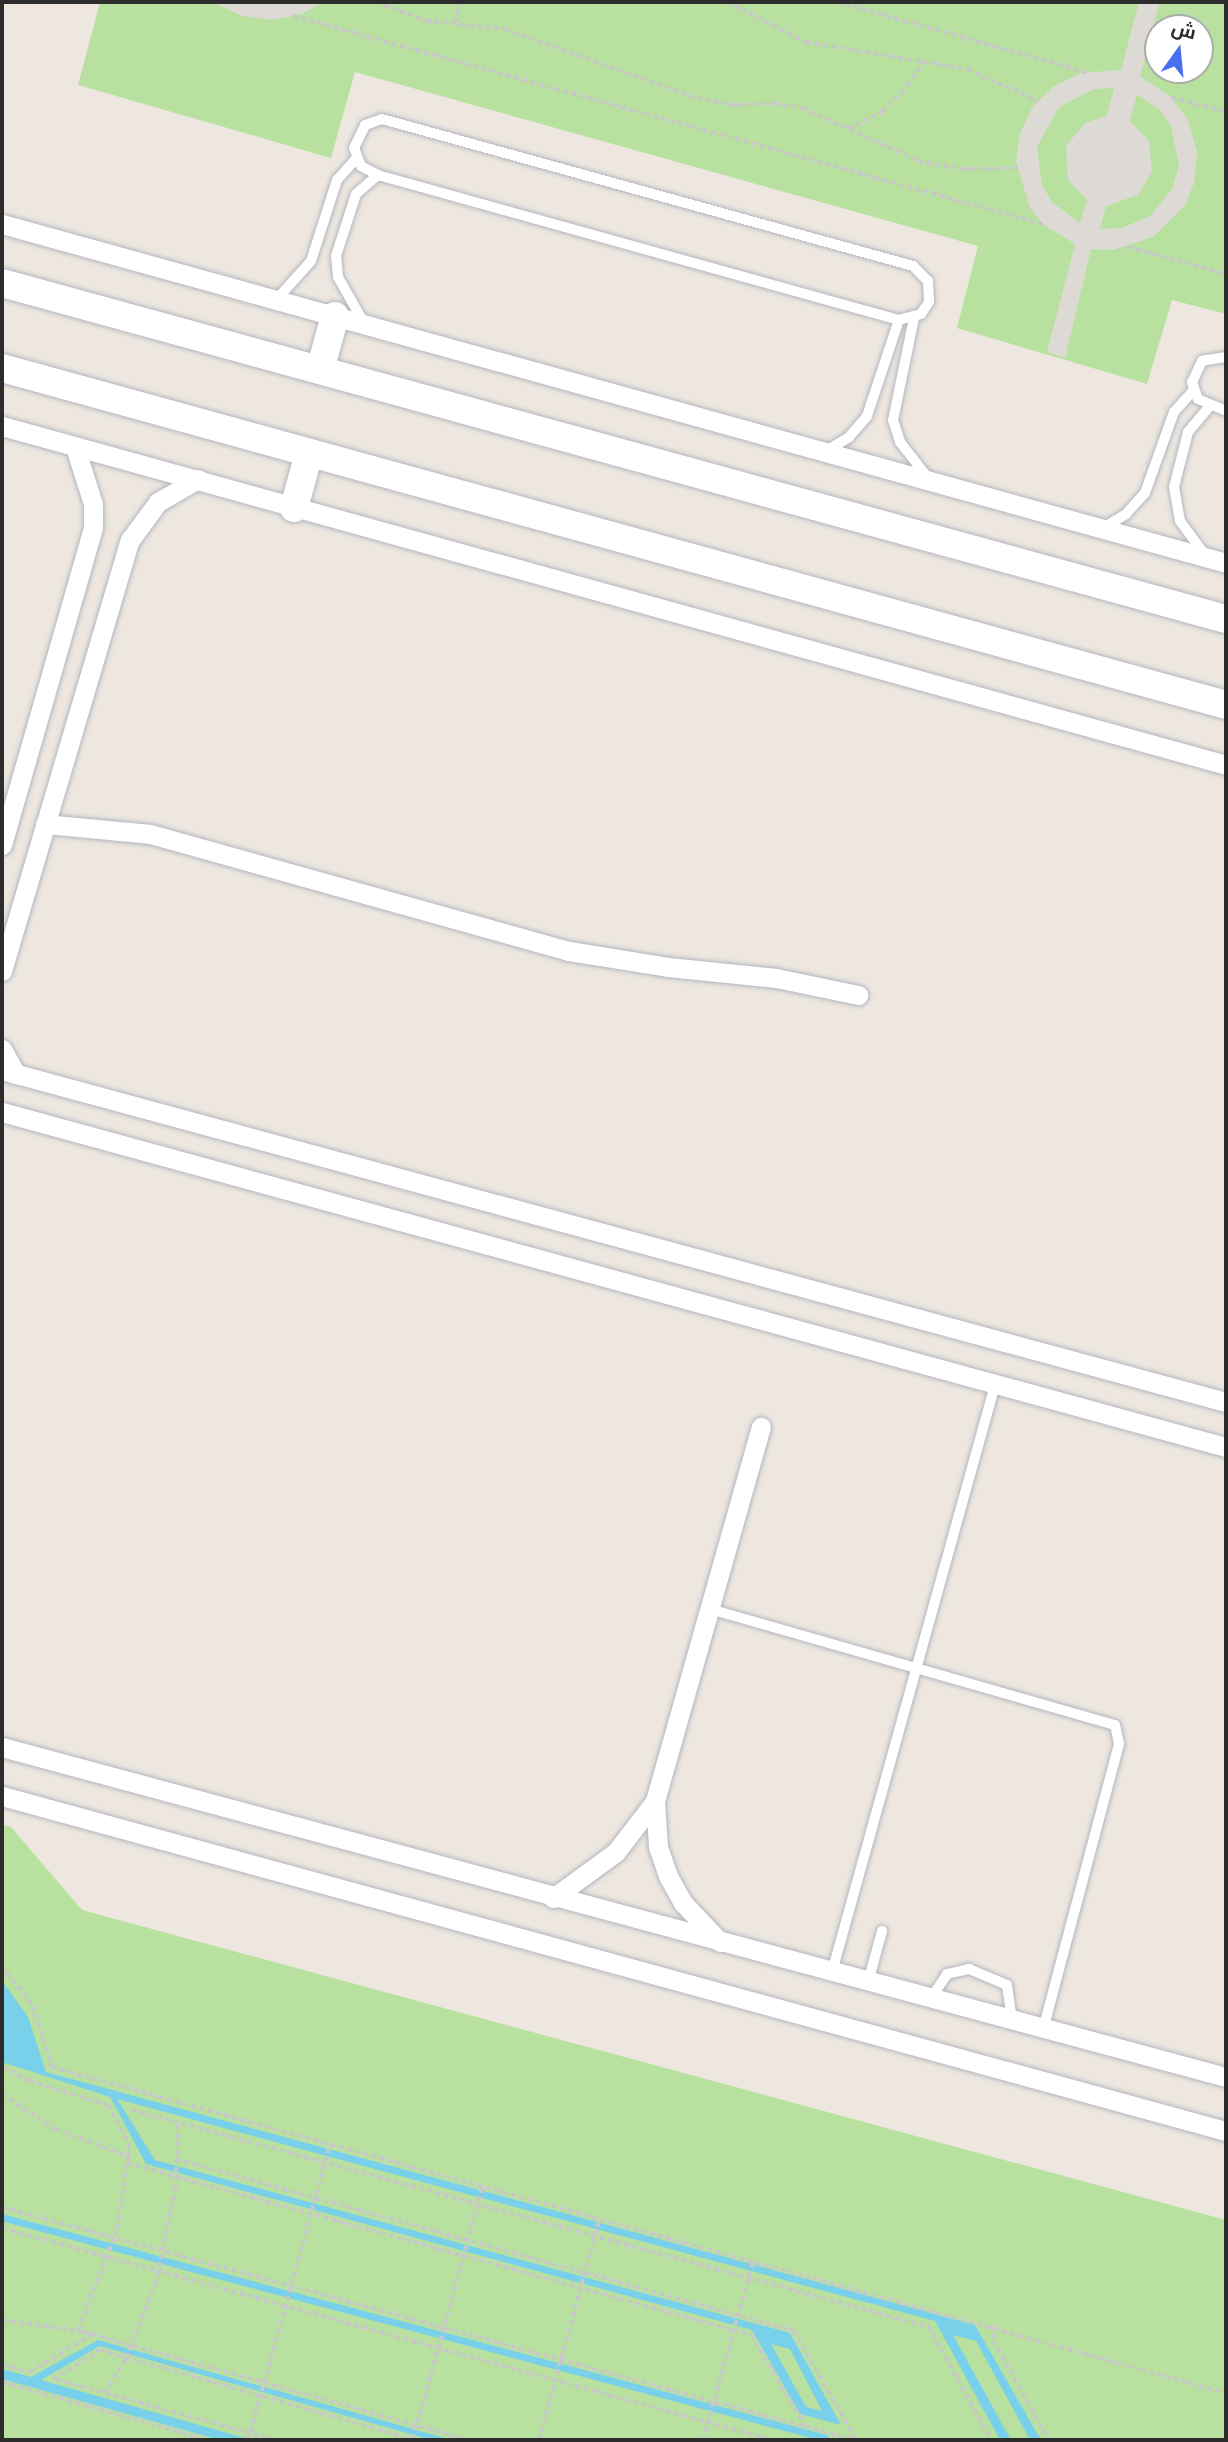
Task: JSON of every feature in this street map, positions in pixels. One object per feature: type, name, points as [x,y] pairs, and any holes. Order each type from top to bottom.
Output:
[{"type":"main road","points":[[2,283],[1226,619]]},
{"type":"main road","points":[[320,370],[335,316]]},
{"type":"main road","points":[[2,368],[1226,705]]},
{"type":"main road","points":[[294,508],[309,453]]},
{"type":"street","points":[[2,223],[1217,560]]},
{"type":"street","points":[[2,426],[1226,765]]},
{"type":"street","points":[[2,845],[93,527],[93,504],[75,447]]},
{"type":"street","points":[[2,971],[130,540],[158,502],[198,479]]},
{"type":"street","points":[[45,824],[150,834],[569,951],[668,967],[776,978],[858,995]]},
{"type":"street","points":[[2,1049],[9,1072],[1226,1402]]},
{"type":"street","points":[[2,1112],[1226,1447]]},
{"type":"street","points":[[720,1943],[683,1903],[668,1876],[658,1847],[655,1801],[761,1427]]},
{"type":"street","points":[[2,1747],[1012,2022],[1226,2077]]},
{"type":"street","points":[[2,1796],[1226,2131]]},
{"type":"street","points":[[553,1898],[616,1852],[655,1801]]},
{"type":"lane","points":[[276,300],[311,261],[337,180],[357,158],[359,132],[373,121],[390,120],[913,266],[925,274],[931,288],[926,309],[914,317],[899,320],[378,175],[357,158]]},
{"type":"lane","points":[[364,323],[338,277],[336,256],[356,194],[378,175]]},
{"type":"lane","points":[[914,317],[893,420],[900,442],[930,481]]},
{"type":"lane","points":[[824,452],[849,437],[867,416],[899,320]]},
{"type":"lane","points":[[1226,357],[1202,361],[1193,374],[1194,391],[1210,406],[1226,411]]},
{"type":"lane","points":[[1102,528],[1126,514],[1145,493],[1174,412],[1194,391]]},
{"type":"lane","points":[[1210,406],[1188,432],[1174,487],[1180,521],[1217,560]]},
{"type":"lane","points":[[832,1972],[995,1385]]},
{"type":"lane","points":[[710,1609],[1109,1721],[1119,1731],[1043,2030]]},
{"type":"lane","points":[[867,1982],[882,1931]]},
{"type":"lane","points":[[931,1999],[947,1974],[969,1969],[1007,1985],[1013,1998],[1012,2022]]},
{"type":"path","points":[[376,2],[426,21],[505,29],[557,45],[697,98],[736,105],[774,103],[803,108],[918,161],[962,169],[1017,168]]},
{"type":"path","points":[[454,24],[460,2]]},
{"type":"path","points":[[727,2],[806,43],[967,69],[1038,101]]},
{"type":"path","points":[[837,2],[1086,72]]},
{"type":"path","points":[[293,16],[1043,224]]},
{"type":"path","points":[[848,128],[882,111],[907,86],[924,61]]},
{"type":"path","points":[[1171,97],[1226,112]]},
{"type":"path","points":[[1128,247],[1226,274]]},
{"type":"path","points":[[2,1966],[33,2006],[52,2067],[482,2188],[991,2325],[1226,2393]]},
{"type":"path","points":[[2,2067],[30,2081],[108,2105],[129,2143],[115,2238],[79,2331]]},
{"type":"path","points":[[2,2094],[55,2129],[128,2156]]},
{"type":"path","points":[[132,2110],[929,2327],[991,2440]]},
{"type":"path","points":[[105,2393],[132,2346],[158,2271],[175,2176],[178,2122]]},
{"type":"path","points":[[248,2440],[330,2144]]},
{"type":"path","points":[[176,2159],[794,2331],[855,2440]]},
{"type":"path","points":[[127,2163],[751,2335],[806,2427]]},
{"type":"path","points":[[274,2440],[53,2379],[100,2350],[414,2440],[482,2188]]},
{"type":"path","points":[[2,2207],[855,2440]]},
{"type":"path","points":[[539,2440],[599,2220]]},
{"type":"path","points":[[2,2228],[772,2440]]},
{"type":"path","points":[[703,2440],[753,2261]]},
{"type":"path","points":[[2,2320],[92,2334],[468,2440]]},
{"type":"path","points":[[991,2325],[994,2341],[1049,2440]]},
{"type":"path","points":[[2,2365],[30,2372],[92,2334]]},
{"type":"path","points":[[2,2382],[208,2440]]},
{"type":"green space","points":[[100,2],[1226,2],[1226,314],[1172,300],[1147,384],[957,328],[978,246],[355,72],[331,158],[78,85]]},
{"type":"green space","points":[[2,1825],[11,1827],[82,1910],[1226,2220],[1226,2440],[2,2440]]},
{"type":"shaded area","points":[[213,2],[323,2],[302,14],[272,20],[242,16]]},
{"type":"shaded area","points":[[1139,2],[1160,2],[1157,14],[1144,14],[1144,61],[1140,76],[1144,79],[1144,84],[1152,84],[1171,97],[1188,120],[1197,152],[1194,183],[1185,205],[1153,237],[1113,250],[1091,249],[1065,358],[1047,352],[1075,244],[1043,224],[1030,208],[1016,161],[1020,133],[1033,106],[1054,86],[1081,73],[1121,70]],"holes":[[[1114,88],[1107,116],[1085,123],[1066,146],[1068,180],[1087,200],[1080,223],[1052,202],[1042,185],[1037,147],[1058,108],[1094,89]],[[1137,94],[1160,110],[1171,126],[1179,166],[1172,189],[1150,216],[1122,228],[1100,229],[1106,206],[1138,195],[1152,171],[1149,141],[1130,121]]]},
{"type":"water","points":[[2,1981],[28,2017],[46,2072],[975,2325],[1041,2440],[1030,2440],[976,2341],[953,2335],[1011,2440],[1000,2440],[935,2321],[117,2099],[155,2160],[790,2333],[841,2425],[800,2414],[752,2330],[146,2164],[110,2097],[2,2062]],"holes":[[[771,2344],[790,2349],[822,2411],[806,2407]]]},
{"type":"water","points":[[2,2214],[829,2436],[828,2440],[818,2440],[2,2221]]},
{"type":"water","points":[[98,2340],[452,2440],[431,2440],[100,2346],[41,2380],[252,2440],[220,2440],[2,2379],[2,2369],[31,2377]]}]
